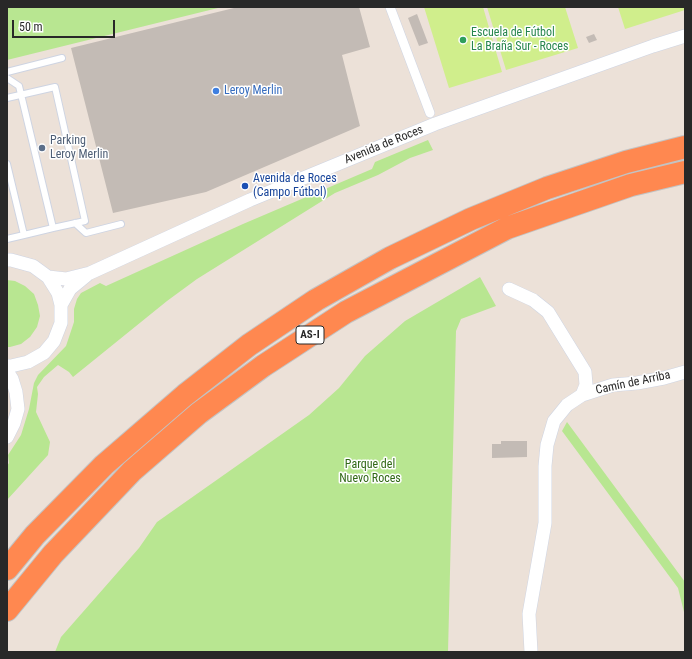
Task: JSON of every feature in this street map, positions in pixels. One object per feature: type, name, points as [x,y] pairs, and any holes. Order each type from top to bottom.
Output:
[{"type":"highway","points":[[390,258],[543,178],[623,150],[685,135]]},
{"type":"highway","name":"AS-I","points":[[7,569],[35,535],[104,465],[185,395],[249,345],[316,300],[390,258],[471,219],[547,188],[626,162],[685,147]]},
{"type":"highway","name":"AS-I","points":[[7,610],[53,554],[132,471],[199,413],[263,366],[346,312],[507,228],[631,185],[685,172]]},
{"type":"street","points":[[390,7],[430,113]]},
{"type":"street","name":"Avenida de Roces","points":[[48,277],[66,279],[90,273],[250,200],[435,124],[685,36]]},
{"type":"street","points":[[7,260],[33,266],[48,277],[58,293],[61,305],[60,324],[54,341],[44,353],[28,362],[7,366]]},
{"type":"street","name":"Avenida de Roces","points":[[61,305],[70,289],[90,273]]},
{"type":"street","points":[[509,289],[533,300],[548,312],[585,372],[586,385],[582,395]]},
{"type":"street","points":[[7,371],[12,379],[16,392],[18,409],[14,423],[7,437]]},
{"type":"street","name":"Camín de Arriba","points":[[530,652],[529,614],[545,522],[545,466],[547,445],[554,421],[567,405],[582,395],[613,385],[637,383],[685,372]]},
{"type":"lane","points":[[7,72],[62,58]]},
{"type":"lane","points":[[7,78],[19,86],[22,95],[52,228]]},
{"type":"lane","points":[[7,98],[54,87],[85,221],[7,239]]},
{"type":"lane","points":[[7,164],[24,235]]},
{"type":"lane","points":[[75,223],[86,233],[121,224]]},
{"type":"green space","points":[[7,7],[222,7],[7,60]]},
{"type":"green space","name":"Escuela de Fútbol La Braña Sur - Roces","points":[[424,7],[483,7],[502,72],[449,88]]},
{"type":"green space","name":"Escuela de Fútbol La Braña Sur - Roces","points":[[487,7],[565,7],[578,48],[506,70]]},
{"type":"green space","points":[[618,7],[685,7],[685,10],[625,29]]},
{"type":"green space","points":[[428,140],[433,150],[410,158],[378,175],[335,193],[197,279],[167,301],[73,377],[69,372],[58,365],[44,377],[37,387],[38,394],[36,412],[50,442],[48,455],[7,500],[8,455],[21,435],[29,409],[34,383],[38,375],[66,346],[74,322],[74,309],[77,299],[81,293],[100,283],[106,286],[243,224],[372,169],[375,162]]},
{"type":"green space","name":"Parque del Nuevo Roces","points":[[480,277],[496,306],[461,319],[456,331],[448,652],[55,652],[61,637],[139,548],[157,522],[309,415],[339,388],[365,356],[405,321]]},
{"type":"green space","points":[[7,280],[15,281],[25,286],[34,294],[40,316],[37,327],[30,337],[21,344],[10,347],[7,347]]},
{"type":"green space","points":[[567,422],[685,582],[685,616],[678,588],[562,431]]},
{"type":"building","name":"Leroy Merlin","points":[[238,7],[359,7],[370,47],[342,55],[360,126],[206,192],[113,213],[71,48]]},
{"type":"building","points":[[417,14],[428,43],[419,46],[408,18]]},
{"type":"building","points":[[594,34],[597,40],[589,43],[586,37]]},
{"type":"building","points":[[501,441],[527,441],[527,457],[492,458],[492,444],[501,444]]},
{"type":"place","name":"Escuela de Fútbol La Braña Sur - Roces","points":[[463,40]]},
{"type":"place","name":"Leroy Merlin","points":[[216,91]]},
{"type":"place","name":"Parking Leroy Merlin","points":[[42,148]]},
{"type":"place","name":"Avenida de Roces (Campo Fútbol)","points":[[245,186]]}]
